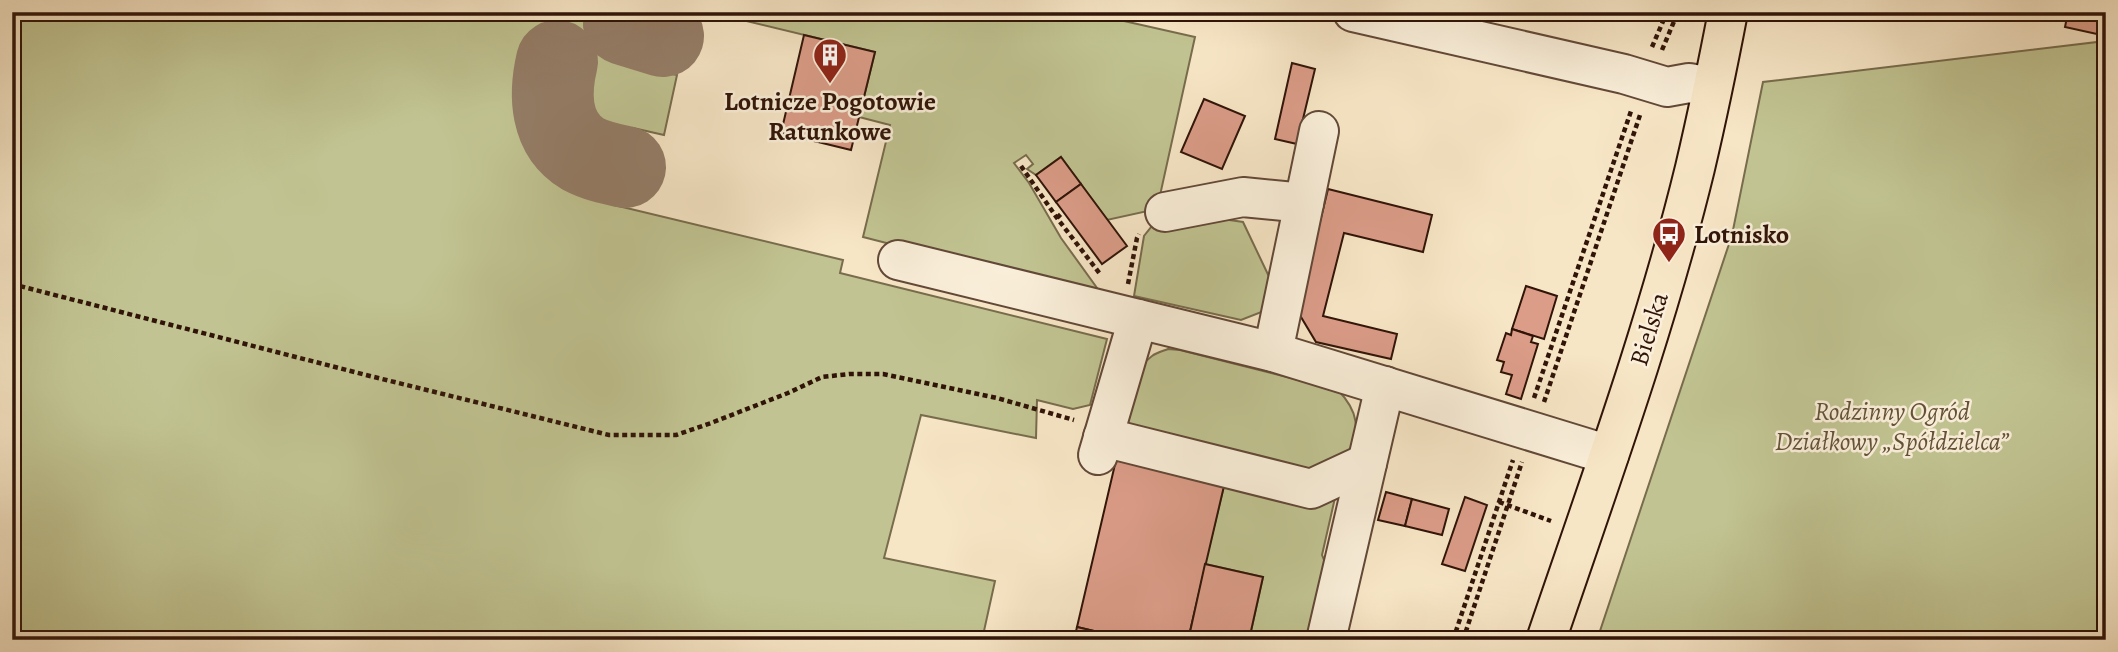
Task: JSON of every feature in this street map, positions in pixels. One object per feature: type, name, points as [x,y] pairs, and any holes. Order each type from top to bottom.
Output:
[{"type":"main road","name":"Bielska","points":[[1546,640],[1627,404],[1669,264],[1695,167],[1728,12]]},
{"type":"lane","points":[[1353,12],[1667,87],[1689,83],[1712,87]]},
{"type":"lane","points":[[1273,352],[1319,131]]},
{"type":"lane","points":[[1165,212],[1243,197],[1304,202]]},
{"type":"lane","points":[[898,260],[1128,313],[1273,352],[1609,455]]},
{"type":"lane","points":[[1128,313],[1102,440],[1311,489],[1367,463]]},
{"type":"lane","points":[[1326,640],[1385,386]]},
{"type":"path","points":[[1453,640],[1499,502],[1529,430],[1646,80],[1651,50],[1667,12]]},
{"type":"path","points":[[1463,640],[1508,505],[1529,430],[1646,80],[1678,12]]},
{"type":"path","points":[[1021,166],[1128,313]]},
{"type":"path","points":[[1057,218],[1063,212]]},
{"type":"path","points":[[1128,313],[1137,238],[1151,218],[1165,212]]},
{"type":"path","points":[[12,284],[609,435],[676,435],[822,377],[849,373],[883,374],[997,398],[1102,440]]},
{"type":"path","points":[[1499,502],[1554,522]]},
{"type":"green space","points":[[12,12],[668,12],[654,70],[677,75],[664,135],[633,128],[614,205],[843,260],[840,273],[1107,339],[1090,405],[1073,409],[1037,400],[1036,438],[921,415],[884,558],[995,581],[982,640],[12,640]]},
{"type":"green space","points":[[709,12],[1084,12],[1195,37],[1157,209],[1107,220],[1061,157],[1036,175],[1027,169],[1033,164],[1026,155],[1014,163],[1061,238],[1105,299],[863,237],[890,125],[859,117],[875,52]]},
{"type":"green space","name":"Rodzinny Ogród Działkowy „Spółdzielca”","points":[[2106,41],[2106,640],[1597,640],[1732,235],[1763,82]]},
{"type":"green space","points":[[1209,217],[1243,222],[1273,285],[1264,311],[1241,320],[1134,296],[1144,236],[1156,221]]},
{"type":"green space","points":[[1168,349],[1338,390],[1350,406],[1355,421],[1351,456],[1312,478],[1125,436],[1134,382],[1144,363]]},
{"type":"green space","points":[[1224,486],[1337,489],[1322,555],[1331,577],[1318,640],[1249,640],[1263,577],[1205,564]]},
{"type":"building","points":[[2068,12],[2106,12],[2106,36],[2065,27]]},
{"type":"building","name":"Lotnicze Pogotowie Ratunkowe","points":[[804,35],[875,52],[851,150],[781,133]]},
{"type":"building","points":[[1292,63],[1315,69],[1297,144],[1275,139]]},
{"type":"building","points":[[1204,99],[1245,116],[1222,169],[1181,152]]},
{"type":"building","points":[[1061,157],[1081,184],[1056,202],[1036,175]]},
{"type":"building","points":[[1081,184],[1127,246],[1102,264],[1056,202]]},
{"type":"building","points":[[1328,189],[1432,215],[1423,252],[1344,233],[1323,316],[1397,334],[1391,359],[1316,342],[1298,312]]},
{"type":"building","points":[[1526,286],[1557,296],[1544,339],[1512,329]]},
{"type":"building","points":[[1512,329],[1533,336],[1531,342],[1538,344],[1521,399],[1506,394],[1512,375],[1501,372],[1504,362],[1497,360],[1506,333],[1511,335]]},
{"type":"building","points":[[1116,460],[1224,486],[1188,640],[1132,640],[1077,627]]},
{"type":"building","points":[[1386,492],[1412,499],[1405,526],[1378,520]]},
{"type":"building","points":[[1465,497],[1487,505],[1465,571],[1442,564]]},
{"type":"building","points":[[1412,499],[1449,509],[1442,535],[1405,526]]},
{"type":"building","points":[[1205,564],[1263,577],[1249,640],[1224,640],[1190,632]]},
{"type":"building","points":[[1077,627],[1132,640],[1074,640]]},
{"type":"taxiway","points":[[624,24],[663,36]]},
{"type":"taxiway","points":[[557,61],[553,100],[558,125],[564,136],[583,154],[625,167]]},
{"type":"place","name":"Lotnicze Pogotowie Ratunkowe","points":[[830,85]]},
{"type":"place","name":"Lotnisko","points":[[1669,264]]}]
